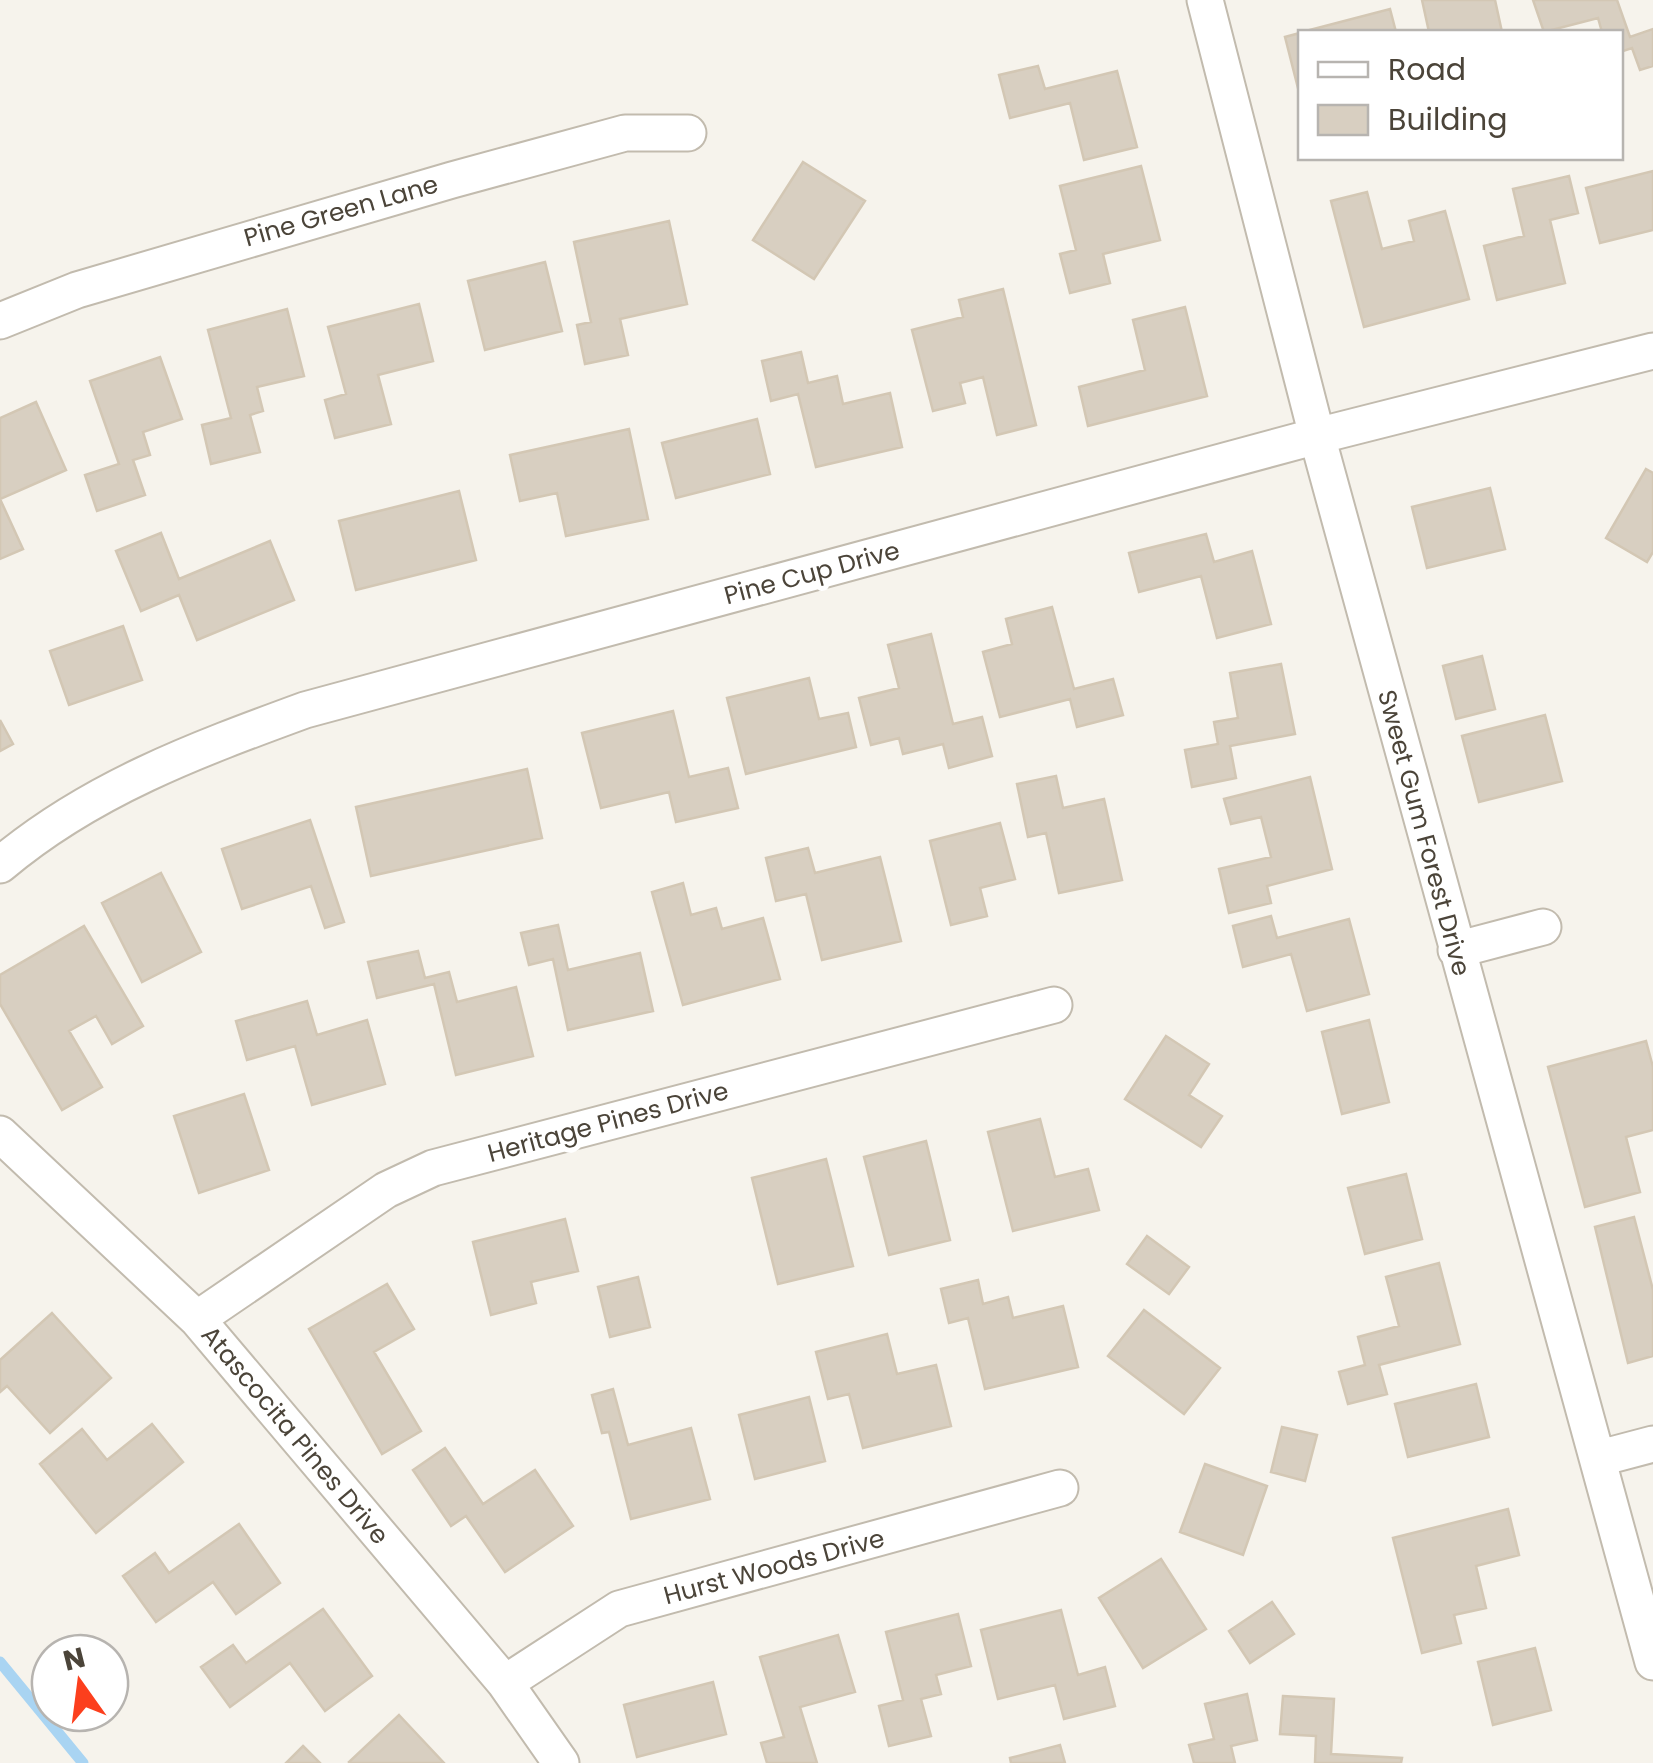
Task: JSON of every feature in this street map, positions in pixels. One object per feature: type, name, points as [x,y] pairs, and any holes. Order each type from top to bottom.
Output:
[{"type":"street","name":"Sweet Gum Forest Drive","points":[[1206,0],[1317,436],[1653,1662]]},
{"type":"street","name":"Pine Green Lane","points":[[0,321],[76,290],[452,180],[626,133],[688,134]]},
{"type":"street","name":"Pine Cup Drive","points":[[0,865],[77,809],[148,770],[306,710],[1317,436],[1653,351]]},
{"type":"street","points":[[1456,950],[1543,928]]},
{"type":"street","name":"Heritage Pines Drive","points":[[198,1319],[386,1190],[433,1168],[1054,1005]]},
{"type":"street","name":"Atascocita Pines Drive","points":[[0,1134],[198,1319],[505,1684],[562,1763]]},
{"type":"street","points":[[1600,1458],[1653,1444]]},
{"type":"street","name":"Hurst Woods Drive","points":[[505,1684],[619,1610],[1060,1488]]},
{"type":"building","points":[[1422,0],[1495,0],[1502,30],[1429,30]]},
{"type":"building","points":[[1533,0],[1617,0],[1630,37],[1653,29],[1653,66],[1640,70],[1632,48],[1623,51],[1623,30],[1601,30],[1598,18],[1543,30]]},
{"type":"building","points":[[1390,9],[1395,30],[1310,30]]},
{"type":"building","points":[[1298,34],[1298,88],[1285,37]]},
{"type":"building","points":[[1038,66],[1045,89],[1117,71],[1137,147],[1084,160],[1070,103],[1010,118],[999,75]]},
{"type":"building","points":[[803,162],[865,201],[814,279],[753,240]]},
{"type":"building","points":[[1141,166],[1160,240],[1103,254],[1110,283],[1070,293],[1060,254],[1076,250],[1060,186]]},
{"type":"building","points":[[1653,171],[1653,230],[1600,243],[1586,188]]},
{"type":"building","points":[[1569,176],[1578,213],[1550,220],[1565,283],[1497,300],[1484,246],[1524,236],[1513,189]]},
{"type":"building","points":[[1367,192],[1382,249],[1414,241],[1409,221],[1445,211],[1469,299],[1364,327],[1331,201]]},
{"type":"building","points":[[669,221],[687,304],[620,319],[628,355],[585,364],[577,325],[591,322],[574,242]]},
{"type":"building","points":[[545,262],[562,331],[485,350],[468,281]]},
{"type":"building","points":[[1003,289],[1036,425],[997,435],[983,377],[960,383],[965,403],[933,411],[912,330],[963,317],[959,300]]},
{"type":"building","points":[[419,304],[433,361],[378,375],[391,424],[335,438],[325,400],[346,394],[328,327]]},
{"type":"building","points":[[1185,307],[1207,396],[1088,426],[1079,387],[1145,370],[1133,320]]},
{"type":"building","points":[[287,309],[304,376],[257,387],[263,411],[250,415],[260,452],[211,464],[202,425],[231,418],[208,330]]},
{"type":"building","points":[[801,352],[808,383],[837,376],[843,404],[890,393],[902,447],[816,467],[798,394],[771,401],[762,361]]},
{"type":"building","points":[[160,357],[182,419],[143,432],[150,455],[133,460],[145,495],[97,511],[85,475],[119,464],[90,381]]},
{"type":"building","points":[[36,402],[66,470],[0,499],[0,418]]},
{"type":"building","points":[[757,419],[770,474],[676,498],[662,443]]},
{"type":"building","points":[[629,429],[648,519],[566,536],[557,493],[520,501],[510,455]]},
{"type":"building","points":[[1646,469],[1653,473],[1653,552],[1647,562],[1606,538]]},
{"type":"building","points":[[1490,488],[1505,549],[1427,568],[1412,507]]},
{"type":"building","points":[[459,491],[476,560],[356,590],[339,521]]},
{"type":"building","points":[[0,499],[23,549],[0,559]]},
{"type":"building","points":[[161,533],[179,579],[270,541],[294,600],[197,640],[179,595],[141,611],[116,551]]},
{"type":"building","points":[[1206,534],[1214,562],[1252,551],[1271,624],[1217,638],[1201,576],[1139,592],[1129,553]]},
{"type":"building","points":[[1052,607],[1074,689],[1113,679],[1123,715],[1077,727],[1070,699],[1000,717],[983,652],[1012,644],[1006,619]]},
{"type":"building","points":[[123,626],[142,680],[69,705],[50,651]]},
{"type":"building","points":[[931,634],[953,724],[982,717],[992,756],[949,768],[943,744],[903,754],[899,738],[871,745],[859,698],[899,688],[888,645]]},
{"type":"building","points":[[1482,656],[1495,709],[1456,719],[1443,666]]},
{"type":"building","points":[[1281,664],[1295,734],[1230,746],[1236,778],[1192,787],[1185,750],[1218,744],[1214,722],[1238,718],[1230,673]]},
{"type":"building","points":[[809,678],[819,719],[848,713],[856,747],[746,774],[727,698]]},
{"type":"building","points":[[673,711],[689,777],[728,768],[738,808],[676,822],[669,792],[601,808],[582,733]]},
{"type":"building","points":[[1545,715],[1562,781],[1479,802],[1462,736]]},
{"type":"building","points":[[0,720],[13,744],[0,751]]},
{"type":"building","points":[[527,769],[542,838],[371,876],[356,807]]},
{"type":"building","points":[[1056,776],[1063,808],[1104,799],[1122,880],[1059,893],[1046,833],[1028,837],[1017,784]]},
{"type":"building","points":[[1310,777],[1332,869],[1267,886],[1271,903],[1229,913],[1219,869],[1271,857],[1261,817],[1231,824],[1224,799]]},
{"type":"building","points":[[310,820],[344,922],[325,928],[311,886],[242,909],[222,849]]},
{"type":"building","points":[[1000,823],[1015,879],[980,888],[987,916],[951,925],[930,841]]},
{"type":"building","points":[[808,848],[815,873],[880,857],[901,941],[822,960],[806,894],[776,901],[766,858]]},
{"type":"building","points":[[161,873],[201,952],[142,982],[102,903]]},
{"type":"building","points":[[683,883],[691,915],[716,908],[722,929],[763,918],[780,979],[683,1005],[652,892]]},
{"type":"building","points":[[1271,916],[1277,938],[1349,919],[1369,994],[1307,1011],[1291,954],[1243,967],[1233,926]]},
{"type":"building","points":[[558,925],[568,970],[640,953],[653,1011],[568,1030],[553,959],[529,965],[521,933]]},
{"type":"building","points":[[84,926],[143,1026],[112,1044],[96,1016],[69,1031],[102,1087],[62,1110],[0,1004],[0,975]]},
{"type":"building","points":[[418,951],[425,978],[449,972],[457,1002],[516,987],[533,1056],[456,1075],[434,984],[377,998],[368,962]]},
{"type":"building","points":[[307,1001],[317,1035],[367,1020],[385,1084],[312,1105],[295,1046],[247,1060],[236,1021]]},
{"type":"building","points":[[1369,1020],[1389,1102],[1342,1114],[1322,1032]]},
{"type":"building","points":[[1166,1036],[1209,1064],[1189,1095],[1222,1116],[1201,1147],[1125,1099]]},
{"type":"building","points":[[1646,1041],[1653,1067],[1653,1130],[1626,1137],[1640,1192],[1585,1207],[1548,1067]]},
{"type":"building","points":[[244,1094],[269,1170],[199,1193],[174,1116]]},
{"type":"building","points":[[1040,1119],[1055,1177],[1088,1169],[1099,1210],[1013,1231],[988,1132]]},
{"type":"building","points":[[926,1141],[950,1240],[889,1255],[864,1157]]},
{"type":"building","points":[[826,1159],[853,1266],[778,1284],[752,1178]]},
{"type":"building","points":[[1406,1174],[1422,1239],[1365,1254],[1348,1188]]},
{"type":"building","points":[[1634,1217],[1653,1290],[1653,1356],[1628,1363],[1595,1227]]},
{"type":"building","points":[[565,1219],[578,1271],[531,1282],[536,1303],[491,1315],[473,1242]]},
{"type":"building","points":[[1147,1236],[1189,1267],[1169,1294],[1127,1264]]},
{"type":"building","points":[[1439,1263],[1460,1344],[1379,1365],[1387,1394],[1348,1404],[1339,1372],[1365,1365],[1358,1337],[1399,1326],[1386,1277]]},
{"type":"building","points":[[638,1277],[650,1327],[610,1337],[598,1287]]},
{"type":"building","points":[[978,1280],[983,1304],[1008,1297],[1013,1318],[1063,1306],[1078,1367],[985,1389],[968,1318],[949,1323],[941,1289]]},
{"type":"building","points":[[387,1284],[414,1329],[374,1352],[421,1431],[382,1454],[309,1329]]},
{"type":"building","points":[[1144,1310],[1220,1368],[1184,1414],[1108,1356]]},
{"type":"building","points":[[52,1313],[111,1378],[50,1433],[7,1386],[0,1392],[0,1360]]},
{"type":"building","points":[[887,1334],[897,1374],[936,1365],[951,1426],[863,1448],[849,1394],[828,1399],[816,1352]]},
{"type":"building","points":[[1476,1384],[1489,1437],[1408,1457],[1395,1404]]},
{"type":"building","points":[[613,1389],[628,1445],[691,1428],[710,1499],[631,1519],[609,1432],[602,1433],[592,1395]]},
{"type":"building","points":[[809,1397],[825,1461],[755,1479],[739,1415]]},
{"type":"building","points":[[152,1424],[183,1462],[96,1533],[40,1464],[82,1429],[107,1460]]},
{"type":"building","points":[[1282,1427],[1317,1435],[1305,1481],[1271,1472]]},
{"type":"building","points":[[445,1448],[483,1504],[535,1470],[573,1526],[505,1572],[466,1516],[451,1526],[413,1470]]},
{"type":"building","points":[[1205,1464],[1267,1486],[1243,1555],[1180,1532]]},
{"type":"building","points":[[1508,1509],[1519,1555],[1476,1566],[1486,1608],[1454,1615],[1461,1643],[1422,1653],[1393,1538]]},
{"type":"building","points":[[239,1524],[280,1583],[236,1614],[213,1582],[156,1622],[123,1576],[155,1553],[169,1573]]},
{"type":"building","points":[[1161,1559],[1206,1629],[1143,1668],[1099,1598]]},
{"type":"building","points":[[1272,1602],[1294,1634],[1250,1663],[1229,1631]]},
{"type":"building","points":[[323,1609],[372,1676],[325,1711],[290,1663],[230,1707],[201,1667],[233,1645],[246,1663]]},
{"type":"building","points":[[1061,1610],[1078,1675],[1105,1667],[1115,1706],[1064,1719],[1055,1685],[998,1699],[981,1630]]},
{"type":"building","points":[[958,1614],[971,1666],[936,1675],[941,1694],[921,1699],[931,1736],[889,1746],[879,1706],[903,1700],[886,1632]]},
{"type":"building","points":[[838,1635],[855,1692],[800,1707],[817,1763],[767,1763],[761,1743],[784,1737],[760,1657]]},
{"type":"building","points":[[1535,1648],[1551,1710],[1493,1725],[1478,1662]]},
{"type":"building","points":[[713,1682],[726,1734],[637,1757],[624,1705]]},
{"type":"building","points":[[1247,1694],[1257,1740],[1231,1746],[1235,1763],[1194,1763],[1189,1745],[1214,1739],[1205,1704]]},
{"type":"building","points":[[1283,1696],[1334,1699],[1331,1754],[1402,1758],[1401,1763],[1315,1763],[1316,1736],[1280,1734]]},
{"type":"building","points":[[399,1715],[444,1763],[349,1762]]},
{"type":"building","points":[[1060,1745],[1065,1763],[1011,1763],[1010,1758]]},
{"type":"building","points":[[303,1746],[320,1763],[286,1763]]},
{"type":"waterway","points":[[0,1662],[83,1763]]}]
